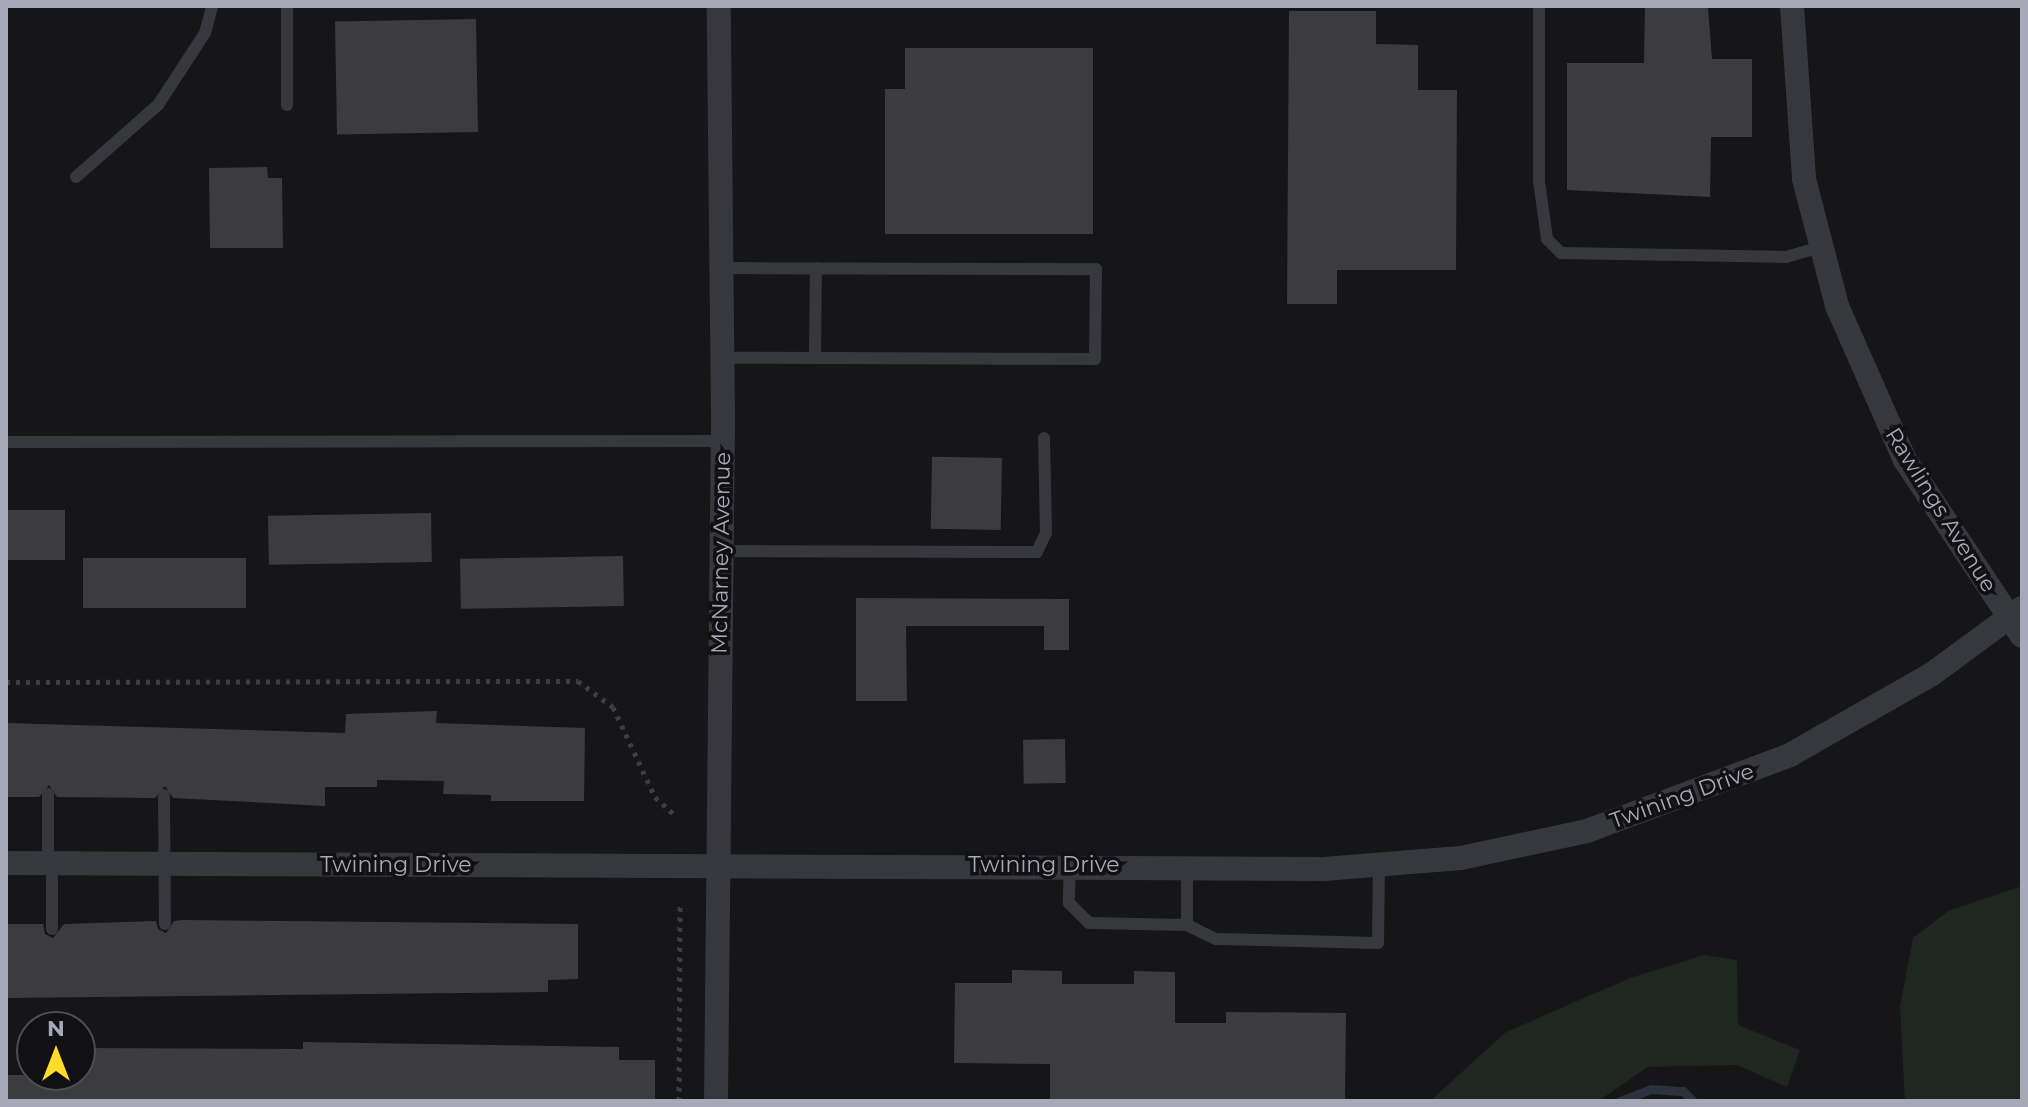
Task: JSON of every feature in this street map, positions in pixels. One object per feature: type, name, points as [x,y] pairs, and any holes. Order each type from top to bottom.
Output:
[{"type":"street","name":"McNarney Avenue","points":[[716,1101],[723,441],[719,6]]},
{"type":"street","name":"Rawlings Avenue","points":[[1792,6],[1804,179],[1837,306],[1905,460],[2018,621]]},
{"type":"street","name":"Twining Drive","points":[[6,863],[1187,866],[1379,864],[1461,858],[1587,831],[1693,794],[1790,755],[2018,621]]},
{"type":"lane","points":[[76,177],[158,105],[205,33],[212,6]]},
{"type":"lane","points":[[287,6],[287,105]]},
{"type":"lane","points":[[1539,6],[1539,181],[1547,239],[1561,253],[1786,257],[1821,247]]},
{"type":"lane","points":[[722,268],[1096,269],[1095,359],[723,358]]},
{"type":"lane","points":[[815,357],[816,268]]},
{"type":"lane","points":[[722,551],[1037,552],[1046,533],[1044,438]]},
{"type":"lane","points":[[6,442],[723,441]]},
{"type":"lane","points":[[48,794],[52,929]]},
{"type":"lane","points":[[164,795],[165,924]]},
{"type":"lane","points":[[1070,865],[1069,903],[1089,923],[1187,925],[1216,939],[1378,943],[1379,864]]},
{"type":"lane","points":[[1187,866],[1187,925]]},
{"type":"path","points":[[6,682],[578,681],[613,707],[655,797],[675,815]]},
{"type":"path","points":[[679,1101],[680,902]]},
{"type":"shaded area","points":[[2022,886],[2022,1101],[1905,1101],[1900,1007],[1913,938],[1948,911]]},
{"type":"shaded area","points":[[1704,955],[1737,960],[1738,1025],[1800,1050],[1787,1087],[1737,1065],[1648,1067],[1598,1101],[1430,1101],[1506,1032],[1630,978]]},
{"type":"building","points":[[1645,6],[1708,7],[1712,59],[1752,59],[1752,137],[1711,137],[1710,197],[1567,190],[1567,63],[1644,63]]},
{"type":"building","points":[[1289,11],[1376,11],[1376,44],[1418,45],[1418,90],[1457,90],[1456,270],[1337,270],[1337,304],[1287,304]]},
{"type":"building","points":[[476,19],[478,132],[337,134],[335,21]]},
{"type":"building","points":[[905,48],[1093,48],[1093,234],[885,234],[885,89],[905,89]]},
{"type":"building","points":[[267,167],[268,178],[282,178],[283,248],[210,248],[209,168]]},
{"type":"building","points":[[932,457],[1002,458],[1001,530],[931,529]]},
{"type":"building","points":[[6,510],[65,510],[65,560],[6,560]]},
{"type":"building","points":[[431,513],[432,562],[269,565],[268,516]]},
{"type":"building","points":[[623,556],[624,606],[461,609],[460,559]]},
{"type":"building","points":[[83,558],[246,558],[246,608],[83,608]]},
{"type":"building","points":[[856,598],[1069,599],[1069,650],[1044,650],[1044,626],[906,626],[907,701],[856,701]]},
{"type":"building","points":[[437,711],[436,723],[585,728],[584,801],[491,801],[491,795],[443,794],[444,781],[377,780],[377,787],[325,787],[325,806],[173,798],[165,786],[155,798],[57,797],[49,785],[39,797],[6,797],[6,723],[345,733],[346,714]]},
{"type":"building","points":[[1065,739],[1066,783],[1024,784],[1023,740]]},
{"type":"building","points":[[156,921],[158,929],[166,933],[174,921],[578,924],[578,979],[548,980],[548,992],[7,998],[6,924],[43,924],[45,934],[53,938],[64,924]]},
{"type":"building","points":[[1012,970],[1062,971],[1062,984],[1134,984],[1134,971],[1175,972],[1175,1023],[1226,1023],[1226,1012],[1346,1013],[1345,1101],[1050,1101],[1050,1064],[954,1063],[955,983],[1012,983]]},
{"type":"building","points":[[303,1042],[619,1047],[619,1060],[655,1060],[655,1101],[6,1101],[6,1075],[16,1075],[16,1091],[96,1091],[96,1048],[303,1049]]},
{"type":"waterway","points":[[1620,1101],[1651,1089],[1683,1091],[1693,1101]]}]
